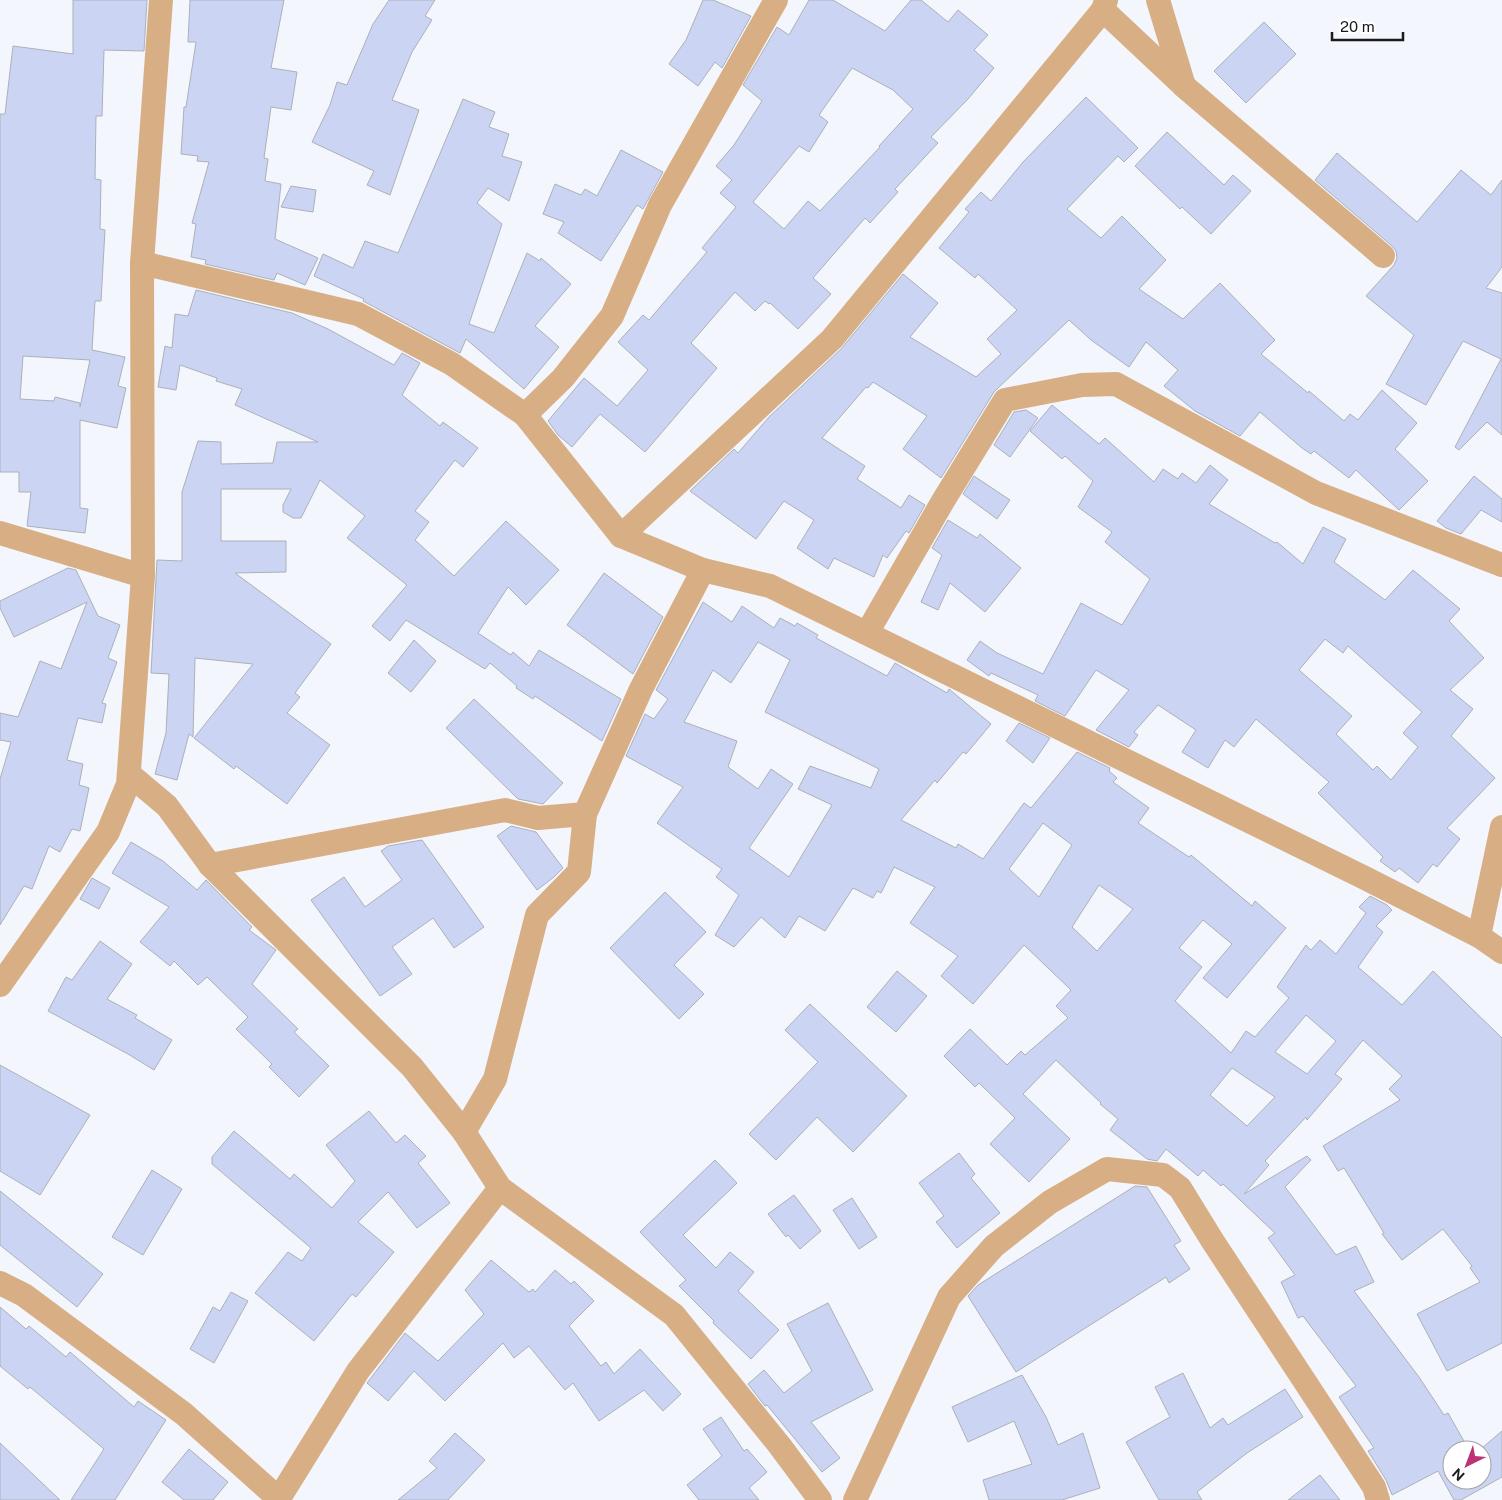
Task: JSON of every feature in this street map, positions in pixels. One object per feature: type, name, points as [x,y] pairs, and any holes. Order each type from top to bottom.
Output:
[{"type":"street","points":[[0,985],[108,832],[128,784],[143,576],[142,263],[161,0]]},
{"type":"street","points":[[525,415],[563,378],[612,316],[660,205],[776,0]]},
{"type":"street","points":[[1158,0],[1185,87]]},
{"type":"street","points":[[621,536],[832,339],[1105,5],[1185,87],[1383,256]]},
{"type":"street","points":[[142,263],[358,314],[452,364],[525,415],[621,536],[703,570],[770,586],[1479,936],[1502,952]]},
{"type":"street","points":[[867,633],[943,501],[1005,400],[1082,385],[1116,384],[1316,492],[1502,565]]},
{"type":"street","points":[[0,532],[143,576]]},
{"type":"street","points":[[464,1132],[495,1079],[537,915],[579,872],[586,814],[641,689],[703,570]]},
{"type":"street","points":[[129,774],[167,806],[210,865],[412,1066],[464,1132],[500,1188],[674,1315],[780,1446],[820,1500]]},
{"type":"street","points":[[210,865],[505,810],[538,818],[586,814]]},
{"type":"street","points":[[1479,936],[1502,827]]},
{"type":"street","points":[[855,1500],[949,1297],[994,1246],[1050,1202],[1107,1169],[1162,1175],[1180,1188],[1374,1487],[1378,1500]]},
{"type":"street","points":[[0,1283],[24,1294],[184,1414],[278,1499],[358,1371],[500,1188]]},
{"type":"building","points":[[73,0],[147,0],[144,51],[104,50],[102,116],[96,116],[95,179],[101,180],[100,229],[105,230],[101,301],[95,301],[92,350],[125,357],[118,386],[126,388],[117,428],[80,420],[80,508],[88,509],[85,533],[27,526],[31,492],[19,492],[19,472],[0,472],[0,114],[5,114],[13,46],[73,54]],"holes":[[[23,356],[90,360],[80,407],[80,403],[55,397],[54,401],[20,399]]]},
{"type":"building","points":[[190,0],[284,0],[271,68],[297,72],[291,110],[271,107],[264,158],[268,159],[265,181],[281,184],[275,239],[318,258],[305,285],[277,273],[274,280],[205,264],[206,260],[191,257],[196,224],[192,223],[209,162],[197,161],[198,156],[181,154],[184,107],[186,107],[196,42],[188,42]]},
{"type":"building","points":[[389,0],[435,0],[425,16],[432,20],[412,52],[392,100],[419,110],[390,195],[367,185],[374,171],[312,142],[330,105],[337,82],[347,85],[373,24]]},
{"type":"building","points":[[703,0],[713,0],[751,16],[722,68],[715,62],[698,86],[669,64],[686,40]]},
{"type":"building","points":[[809,0],[833,0],[885,31],[911,0],[921,0],[948,22],[958,10],[988,35],[974,50],[994,68],[968,99],[931,137],[938,143],[895,189],[898,192],[870,223],[865,218],[813,278],[831,294],[798,329],[770,303],[765,301],[755,311],[735,292],[691,343],[717,368],[645,452],[600,414],[572,447],[558,435],[548,421],[584,378],[617,406],[648,370],[618,342],[643,315],[649,320],[707,252],[702,248],[736,207],[720,193],[732,180],[716,166],[734,145],[762,101],[743,85],[777,27],[789,35]],"holes":[[[852,68],[893,90],[913,109],[820,211],[808,201],[784,229],[753,202],[799,146],[809,152],[828,122],[819,115]]]},
{"type":"building","points":[[1264,22],[1296,54],[1246,103],[1214,71]]},
{"type":"building","points":[[1086,97],[1138,148],[1124,162],[1118,156],[1067,209],[1101,238],[1122,216],[1166,260],[1139,289],[1183,319],[1220,283],[1275,340],[1261,354],[1344,421],[1350,414],[1358,420],[1382,390],[1417,423],[1395,449],[1428,481],[1399,510],[1356,470],[1349,478],[1314,451],[1311,454],[1302,448],[1260,412],[1240,436],[1195,411],[1164,386],[1178,370],[1146,342],[1129,367],[1091,340],[1069,320],[994,392],[941,478],[903,449],[927,416],[873,382],[868,388],[866,387],[822,438],[865,466],[857,479],[901,508],[909,495],[925,505],[909,533],[906,531],[887,558],[883,555],[874,577],[834,558],[828,569],[797,548],[814,520],[784,501],[756,539],[690,491],[734,449],[738,453],[769,417],[841,349],[903,274],[938,303],[910,337],[976,377],[1001,354],[987,339],[1017,310],[978,274],[975,278],[939,248],[969,212],[965,209],[981,192],[991,201],[1023,162]]},
{"type":"building","points":[[463,99],[495,112],[489,127],[509,134],[502,156],[522,162],[509,201],[488,188],[477,203],[502,224],[469,324],[494,333],[527,253],[540,261],[541,258],[571,284],[535,326],[559,347],[524,389],[466,339],[460,353],[363,301],[364,299],[314,276],[323,254],[353,268],[365,241],[398,253]]},
{"type":"building","points":[[1167,132],[1224,185],[1233,175],[1251,191],[1211,234],[1182,207],[1180,209],[1135,166]]},
{"type":"building","points":[[621,150],[663,172],[643,209],[637,205],[601,261],[558,233],[564,222],[543,214],[555,184],[581,195],[585,189],[597,196]]},
{"type":"building","points":[[1337,153],[1417,222],[1461,170],[1491,195],[1502,180],[1502,267],[1486,288],[1502,293],[1502,435],[1487,422],[1459,450],[1455,447],[1501,359],[1463,341],[1426,405],[1386,384],[1414,335],[1366,296],[1394,265],[1397,258],[1396,251],[1315,180]]},
{"type":"building","points":[[291,186],[316,190],[313,212],[281,207]]},
{"type":"building","points":[[196,290],[292,313],[328,329],[394,365],[402,353],[420,363],[402,395],[440,426],[443,422],[478,448],[463,467],[455,460],[415,511],[429,522],[415,540],[454,576],[506,521],[559,570],[526,605],[508,587],[478,633],[511,655],[513,652],[529,666],[539,650],[621,699],[602,741],[535,696],[533,699],[516,688],[517,686],[490,663],[485,669],[406,620],[390,641],[372,626],[407,585],[347,538],[365,516],[320,480],[301,518],[293,518],[283,512],[283,505],[291,489],[221,489],[221,541],[286,541],[286,572],[235,573],[331,644],[295,693],[300,697],[287,713],[330,745],[287,804],[236,766],[234,769],[194,738],[253,664],[195,658],[193,737],[189,734],[177,780],[155,774],[166,733],[169,674],[151,673],[157,560],[182,561],[182,492],[198,441],[221,442],[221,464],[273,463],[277,442],[318,442],[235,405],[242,389],[216,381],[217,378],[180,365],[176,390],[158,387],[165,346],[172,348],[175,314],[188,316]]},
{"type":"building","points":[[1052,405],[1099,444],[1105,438],[1154,482],[1163,469],[1178,479],[1182,473],[1196,483],[1210,465],[1228,480],[1209,504],[1275,543],[1277,542],[1303,564],[1323,527],[1346,539],[1334,562],[1385,600],[1413,570],[1460,609],[1449,621],[1484,658],[1450,690],[1473,709],[1451,736],[1495,778],[1447,828],[1460,839],[1437,867],[1433,864],[1418,883],[1399,868],[1395,872],[1380,861],[1383,857],[1318,793],[1329,782],[1256,719],[1234,747],[1225,740],[1208,768],[1182,752],[1196,730],[1158,705],[1134,732],[1138,735],[1129,747],[1096,730],[1129,690],[1096,670],[1065,716],[1035,701],[1038,695],[991,673],[989,676],[967,660],[980,641],[997,653],[1043,674],[1081,603],[1122,625],[1150,579],[1105,542],[1112,532],[1078,507],[1093,481],[1065,456],[1062,459],[1030,431]],"holes":[[[1325,639],[1343,653],[1348,646],[1422,712],[1403,733],[1418,747],[1391,780],[1377,766],[1373,770],[1336,734],[1352,716],[1299,670]]]},
{"type":"building","points":[[1026,410],[1038,418],[1010,457],[994,445],[1014,412]]},
{"type":"building","points":[[974,476],[1010,500],[997,519],[963,494]]},
{"type":"building","points":[[1474,476],[1502,499],[1502,522],[1481,510],[1461,534],[1446,528],[1437,521]]},
{"type":"building","points":[[948,520],[977,538],[980,534],[1021,568],[985,612],[950,583],[938,610],[921,602],[942,555],[932,548]]},
{"type":"building","points":[[68,568],[76,570],[98,616],[120,625],[108,658],[117,662],[102,703],[106,704],[102,723],[78,718],[67,760],[83,764],[79,785],[89,788],[80,831],[72,829],[60,852],[49,846],[32,889],[24,886],[0,925],[0,779],[11,742],[0,740],[0,713],[18,717],[40,661],[61,669],[87,602],[14,637],[0,608],[0,601]]},
{"type":"building","points":[[604,573],[663,617],[633,674],[567,625]]},
{"type":"building","points":[[703,602],[732,622],[742,606],[774,628],[780,618],[795,626],[797,623],[818,635],[816,638],[887,676],[895,663],[947,693],[949,689],[991,724],[966,754],[963,752],[937,783],[935,780],[901,820],[956,848],[958,844],[983,859],[1024,803],[1031,808],[1077,752],[1110,768],[1109,771],[1117,778],[1113,782],[1149,808],[1138,823],[1189,857],[1191,855],[1252,906],[1255,901],[1286,928],[1227,998],[1203,978],[1232,944],[1203,920],[1179,948],[1202,967],[1175,1001],[1231,1053],[1246,1031],[1255,1037],[1289,998],[1277,987],[1306,945],[1311,950],[1320,940],[1336,954],[1366,913],[1359,907],[1370,896],[1387,905],[1392,910],[1376,926],[1383,932],[1358,967],[1402,1005],[1433,971],[1502,1038],[1502,1343],[1447,1371],[1417,1314],[1480,1282],[1470,1268],[1472,1266],[1443,1229],[1402,1260],[1382,1234],[1384,1233],[1344,1168],[1338,1171],[1323,1146],[1400,1100],[1389,1089],[1402,1076],[1363,1040],[1335,1074],[1342,1079],[1307,1120],[1306,1117],[1265,1161],[1269,1165],[1244,1194],[1307,1156],[1311,1160],[1285,1187],[1336,1255],[1356,1246],[1374,1282],[1354,1291],[1419,1377],[1444,1415],[1448,1413],[1463,1440],[1442,1440],[1442,1478],[1438,1471],[1392,1495],[1386,1480],[1368,1451],[1374,1448],[1339,1397],[1356,1386],[1303,1316],[1298,1318],[1281,1282],[1295,1275],[1268,1238],[1275,1233],[1223,1184],[1221,1186],[1203,1170],[1198,1176],[1166,1149],[1157,1161],[1147,1159],[1110,1130],[1118,1119],[1100,1104],[1056,1060],[1023,1094],[1070,1139],[1029,1182],[990,1144],[1015,1118],[979,1083],[975,1087],[944,1056],[970,1029],[1007,1065],[1021,1051],[1025,1055],[1068,1018],[1056,1006],[1071,990],[1024,945],[973,1004],[941,976],[958,956],[910,923],[935,887],[894,867],[881,893],[877,891],[873,898],[853,888],[825,931],[799,916],[785,938],[761,917],[734,947],[715,935],[739,895],[716,877],[722,869],[657,823],[683,787],[626,756],[645,714],[654,719],[668,699],[656,690]],"holes":[[[758,642],[790,660],[765,712],[879,769],[871,788],[810,766],[798,789],[832,805],[789,877],[749,848],[793,784],[771,769],[758,789],[728,767],[737,741],[684,722],[713,670],[731,683]],[[1043,823],[1072,845],[1039,897],[1009,869]],[[1099,885],[1133,909],[1097,951],[1072,927]],[[1306,1015],[1336,1041],[1307,1074],[1275,1052]],[[1232,1068],[1275,1097],[1247,1126],[1210,1095]]]},
{"type":"building","points":[[414,640],[436,661],[411,692],[388,673]]},
{"type":"building","points":[[474,699],[563,783],[543,804],[518,799],[446,728]]},
{"type":"building","points":[[1019,723],[1050,738],[1033,763],[1006,741]]},
{"type":"building","points":[[511,826],[536,832],[563,868],[537,890],[497,836]]},
{"type":"building","points":[[422,840],[484,927],[454,948],[433,918],[392,947],[412,974],[380,996],[311,900],[344,877],[365,907],[402,880],[381,851],[388,846]]},
{"type":"building","points":[[131,842],[163,861],[197,890],[206,880],[252,927],[249,930],[276,950],[252,984],[298,1029],[294,1032],[329,1066],[299,1097],[269,1067],[272,1064],[236,1029],[248,1017],[207,977],[198,985],[174,961],[170,966],[140,942],[169,907],[112,873]]},
{"type":"building","points":[[92,878],[110,888],[99,909],[80,899]]},
{"type":"building","points":[[665,892],[706,932],[674,965],[704,994],[679,1019],[610,948]]},
{"type":"building","points":[[100,941],[132,964],[107,999],[137,1015],[135,1018],[172,1040],[154,1070],[48,1011],[66,977],[72,980]]},
{"type":"building","points":[[897,971],[927,996],[896,1032],[867,1007]]},
{"type":"building","points":[[810,1004],[907,1096],[853,1152],[817,1117],[776,1160],[749,1134],[818,1062],[785,1030]]},
{"type":"building","points":[[0,1065],[90,1115],[40,1195],[0,1171]]},
{"type":"building","points":[[369,1111],[396,1143],[405,1135],[426,1156],[418,1163],[450,1203],[417,1228],[388,1192],[358,1222],[394,1252],[356,1297],[352,1294],[314,1341],[255,1293],[288,1252],[302,1261],[311,1248],[212,1164],[212,1157],[234,1131],[290,1179],[294,1174],[332,1208],[355,1181],[326,1145]]},
{"type":"building","points":[[959,1153],[975,1174],[971,1178],[1000,1213],[957,1248],[936,1222],[944,1216],[919,1183]]},
{"type":"building","points":[[715,1160],[737,1183],[683,1235],[716,1268],[730,1252],[754,1272],[738,1291],[779,1330],[751,1359],[713,1323],[714,1321],[679,1286],[686,1280],[640,1232]]},
{"type":"building","points":[[152,1170],[182,1189],[143,1255],[112,1237]]},
{"type":"building","points":[[1135,1186],[1147,1187],[1181,1241],[1174,1245],[1190,1269],[1169,1283],[1166,1277],[1016,1372],[968,1296],[978,1285]]},
{"type":"building","points":[[0,1191],[103,1274],[77,1307],[0,1245]]},
{"type":"building","points":[[794,1195],[821,1231],[800,1249],[788,1235],[786,1237],[768,1214]]},
{"type":"building","points":[[852,1198],[877,1237],[859,1249],[833,1210]]},
{"type":"building","points":[[491,1260],[529,1292],[533,1289],[535,1292],[555,1270],[571,1284],[574,1281],[594,1301],[569,1326],[601,1366],[606,1362],[614,1374],[640,1349],[681,1394],[663,1411],[644,1390],[599,1421],[573,1383],[565,1390],[529,1346],[514,1358],[503,1343],[445,1401],[414,1371],[388,1401],[367,1383],[405,1333],[438,1361],[484,1314],[465,1290]]},
{"type":"building","points":[[231,1292],[248,1301],[214,1363],[190,1349],[213,1307],[220,1311]]},
{"type":"building","points":[[828,1303],[873,1390],[811,1422],[840,1458],[822,1472],[748,1384],[764,1370],[784,1393],[812,1371],[787,1324]]},
{"type":"building","points":[[0,1307],[26,1329],[29,1326],[66,1357],[70,1352],[134,1407],[138,1401],[166,1420],[115,1500],[71,1500],[104,1449],[30,1387],[28,1389],[0,1366]]},
{"type":"building","points":[[1183,1373],[1210,1428],[1223,1418],[1228,1425],[1285,1389],[1303,1417],[1247,1453],[1197,1492],[1202,1500],[1159,1500],[1126,1442],[1170,1417],[1155,1387]]},
{"type":"building","points":[[1022,1375],[1046,1417],[1058,1445],[1083,1433],[1100,1488],[1062,1500],[989,1500],[983,1480],[1032,1464],[1014,1421],[968,1442],[952,1407]]},
{"type":"building","points":[[721,1417],[744,1451],[747,1449],[767,1472],[749,1488],[759,1500],[699,1500],[687,1485],[722,1456],[703,1429]]},
{"type":"building","points":[[1502,1431],[1502,1477],[1492,1483],[1491,1440]]},
{"type":"building","points":[[455,1433],[485,1460],[448,1500],[398,1500],[437,1468],[429,1461]]},
{"type":"building","points":[[0,1443],[60,1500],[0,1500]]},
{"type":"building","points":[[189,1449],[228,1482],[213,1500],[184,1500],[162,1482]]},
{"type":"building","points":[[1320,1475],[1340,1500],[1288,1500]]},
{"type":"building","points":[[1448,1490],[1479,1490],[1461,1500],[1454,1500]]}]
